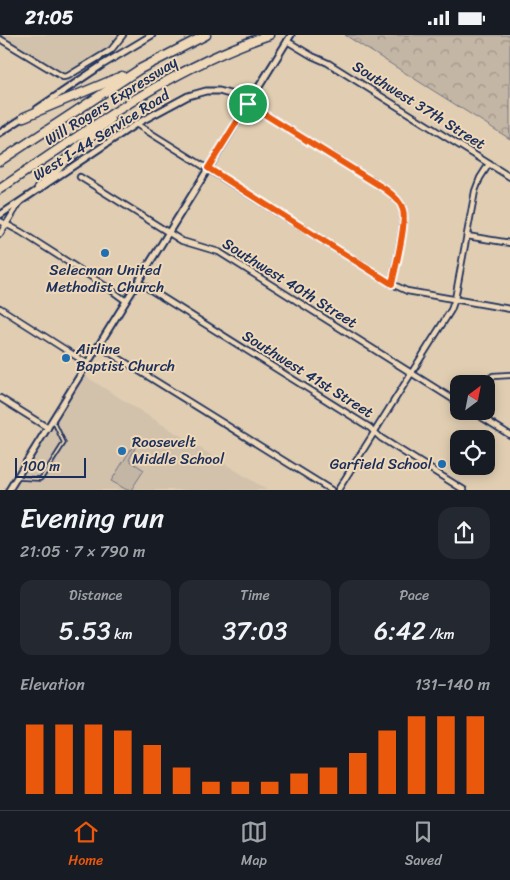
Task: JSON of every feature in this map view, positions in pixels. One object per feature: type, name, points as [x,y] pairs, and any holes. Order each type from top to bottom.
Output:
[{"type":"highway","name":"Will Rogers Expressway","points":[[0,161],[140,69],[206,35]]},
{"type":"highway","name":"Will Rogers Expressway","points":[[0,189],[132,100],[178,73],[208,58],[270,35]]},
{"type":"highway","points":[[24,117],[140,69]]},
{"type":"highway","points":[[39,188],[77,148],[132,100]]},
{"type":"street","points":[[0,39],[63,77],[68,76],[111,50],[123,35]]},
{"type":"street","points":[[2,130],[152,35]]},
{"type":"street","points":[[9,490],[291,35]]},
{"type":"street","name":"Southwest 37th Street","points":[[287,41],[328,63],[510,177]]},
{"type":"street","name":"West I-44 Service Road","points":[[0,215],[136,124],[188,96],[206,91],[226,92],[248,104]]},
{"type":"street","points":[[248,104],[385,189],[398,201],[403,210],[404,222],[392,284]]},
{"type":"street","points":[[136,124],[392,284],[407,291],[510,309]]},
{"type":"street","points":[[338,490],[450,313],[455,299],[475,191],[480,178],[489,164]]},
{"type":"street","name":"Southwest 40th Street","points":[[80,177],[189,244],[218,252],[450,397]]},
{"type":"street","points":[[0,234],[21,200]]},
{"type":"street","points":[[0,221],[107,287],[126,301]]},
{"type":"street","points":[[467,236],[510,243]]},
{"type":"street","name":"Southwest 41st Street","points":[[138,282],[464,490]]},
{"type":"street","points":[[0,308],[88,364]]},
{"type":"street","points":[[99,346],[331,490]]},
{"type":"street","points":[[495,376],[510,375]]},
{"type":"street","points":[[0,398],[48,428]]},
{"type":"street","points":[[486,420],[510,435]]},
{"type":"lane","points":[[17,478],[40,479],[43,476],[64,441],[53,420]]},
{"type":"shaded area","points":[[0,35],[120,35],[111,47],[62,74]]},
{"type":"shaded area","name":"Roosevelt Middle School","points":[[85,376],[267,490],[16,490],[16,487]]},
{"type":"green space","points":[[345,35],[510,35],[510,139]]},
{"type":"green space","points":[[133,446],[135,448],[129,460],[144,470],[131,490],[127,490],[111,481]]},
{"type":"place","name":"Selecman United Methodist Church","points":[[105,253]]},
{"type":"place","name":"Airline Baptist Church","points":[[66,358]]},
{"type":"place","name":"Roosevelt Middle School","points":[[122,451]]},
{"type":"place","name":"Garfield School","points":[[442,464]]},
{"type":"route","points":[[248,104],[385,189],[398,201],[403,210],[404,222],[392,284],[208,168],[248,104]]}]
